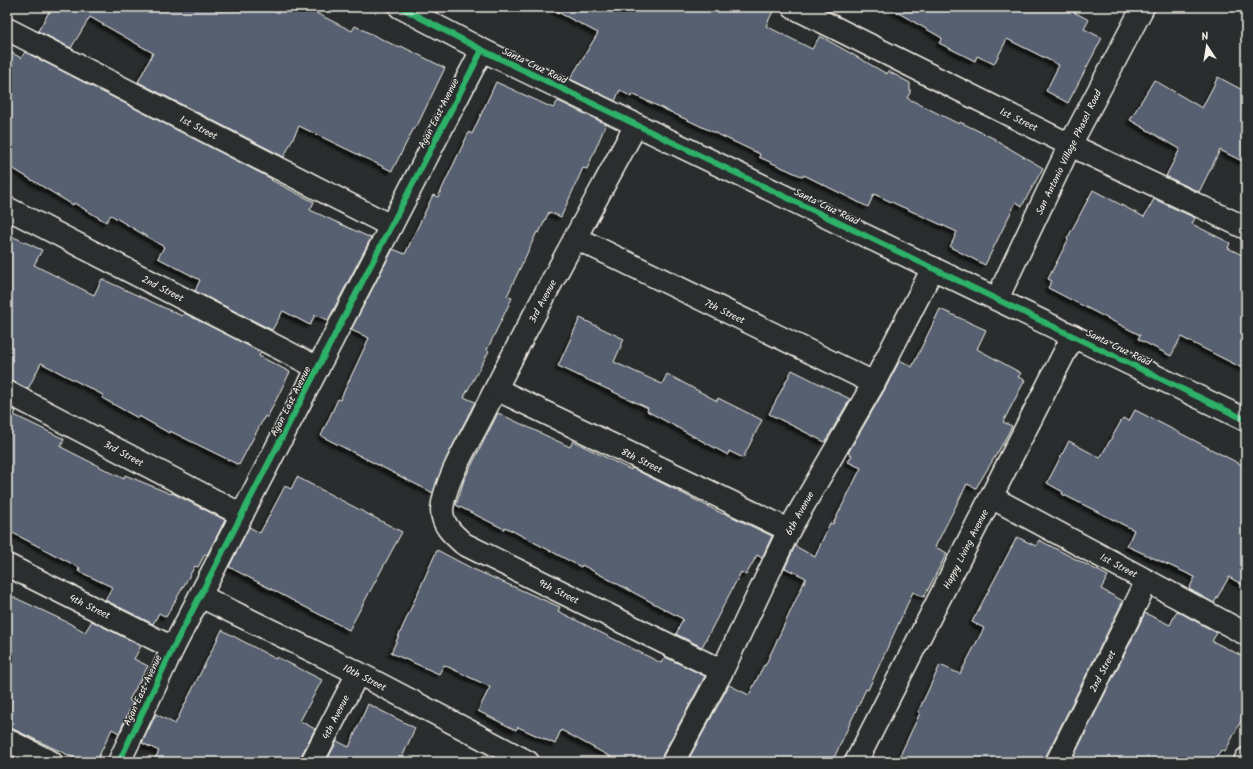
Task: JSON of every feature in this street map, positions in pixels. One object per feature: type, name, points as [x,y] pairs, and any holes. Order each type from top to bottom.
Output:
[{"type":"street","name":"Santa Cruz Road","points":[[400,7],[482,50],[1246,420]]},
{"type":"street","name":"1st Street","points":[[793,7],[1070,145],[1246,228]]},
{"type":"street","name":"San Antonio Village Phase1 Road","points":[[997,299],[1070,145],[1143,7]]},
{"type":"street","name":"1st Street","points":[[7,29],[391,226]]},
{"type":"street","name":"Agan East Avenue","points":[[119,762],[173,648],[482,50]]},
{"type":"street","name":"3rd Avenue","points":[[451,478],[496,389],[636,125]]},
{"type":"street","name":"2nd Street","points":[[7,208],[318,368]]},
{"type":"street","name":"7th Street","points":[[576,238],[874,383]]},
{"type":"street","name":"6th Avenue","points":[[673,762],[722,671],[789,530],[874,383],[933,268]]},
{"type":"street","name":"Happy Living Avenue","points":[[856,762],[1073,336]]},
{"type":"street","name":"8th Street","points":[[496,389],[789,530]]},
{"type":"street","name":"3rd Street","points":[[7,392],[242,515]]},
{"type":"street","name":"9th Street","points":[[451,478],[443,503],[442,512],[444,522],[450,532],[464,544],[722,671]]},
{"type":"street","name":"1st Street","points":[[991,497],[1246,634]]},
{"type":"street","name":"4th Street","points":[[7,565],[173,648]]},
{"type":"street","name":"2nd Street","points":[[1057,762],[1148,581]]},
{"type":"street","name":"10th Street","points":[[200,596],[358,673],[500,755],[528,762]]},
{"type":"street","name":"4th Avenue","points":[[312,762],[358,673]]},
{"type":"street","points":[[7,740],[51,762]]},
{"type":"building","points":[[52,7],[304,7],[352,31],[355,26],[400,48],[401,46],[445,68],[417,126],[415,126],[392,171],[299,126],[284,157],[138,82],[153,53],[90,17],[71,48],[38,31]]},
{"type":"building","points":[[548,7],[775,7],[766,26],[812,49],[820,36],[887,74],[888,71],[910,83],[910,93],[907,98],[959,124],[960,122],[995,139],[1043,168],[1022,206],[1016,202],[985,265],[950,247],[957,232],[874,194],[868,207],[804,175],[803,177],[759,157],[760,154],[632,94],[631,97],[620,90],[615,101],[570,79],[598,33]]},
{"type":"building","points":[[888,7],[1064,7],[1089,20],[1084,29],[1102,38],[1068,103],[1046,91],[1059,65],[1007,39],[994,64],[977,56],[975,61],[939,43],[942,38]]},
{"type":"building","points":[[7,50],[21,58],[25,52],[272,179],[271,180],[314,202],[310,210],[371,238],[328,320],[315,315],[310,325],[283,311],[272,330],[195,291],[200,280],[158,258],[164,247],[111,215],[106,222],[74,203],[73,205],[7,165]]},
{"type":"building","points":[[1218,77],[1246,92],[1246,163],[1220,150],[1199,192],[1166,176],[1180,149],[1130,120],[1154,80],[1202,108]]},
{"type":"building","points":[[496,82],[553,108],[558,101],[606,124],[587,169],[583,168],[561,217],[549,212],[539,233],[537,232],[507,296],[512,298],[487,350],[489,351],[464,397],[475,402],[447,457],[433,493],[321,436],[338,399],[340,400],[369,338],[351,330],[393,249],[405,254],[433,195],[438,197],[469,132],[472,134]]},
{"type":"building","points":[[1093,190],[1144,217],[1154,199],[1195,218],[1192,224],[1230,243],[1228,248],[1246,257],[1246,370],[1181,337],[1171,356],[1138,339],[1140,335],[1048,288],[1052,281],[1048,279]]},
{"type":"building","points":[[7,234],[42,250],[34,265],[94,295],[102,279],[182,316],[184,313],[261,352],[259,356],[290,372],[267,418],[265,416],[239,465],[170,431],[169,433],[139,416],[138,418],[102,398],[103,395],[41,363],[28,389],[13,381],[7,380]]},
{"type":"building","points":[[940,309],[986,330],[977,349],[1021,373],[1018,377],[1025,380],[1003,422],[1012,426],[976,488],[967,484],[935,547],[947,553],[924,597],[913,592],[868,690],[866,689],[832,762],[687,762],[729,685],[749,695],[764,665],[765,666],[806,578],[785,568],[795,546],[815,557],[830,523],[833,524],[861,468],[848,462],[852,455],[848,453],[900,360],[912,367]]},
{"type":"building","points":[[580,318],[624,339],[614,362],[662,384],[667,374],[717,401],[718,398],[762,420],[743,458],[729,451],[728,455],[647,411],[648,408],[558,366]]},
{"type":"building","points":[[792,370],[850,399],[825,442],[769,414]]},
{"type":"building","points":[[7,406],[16,411],[14,415],[64,439],[61,447],[124,479],[125,475],[171,494],[172,493],[225,520],[207,555],[205,554],[198,567],[195,566],[166,617],[159,613],[153,624],[105,600],[112,587],[78,571],[80,568],[7,530]]},
{"type":"building","points":[[1135,410],[1246,467],[1246,587],[1229,577],[1214,603],[1189,589],[1195,577],[1127,546],[1134,530],[1062,494],[1063,492],[1047,483],[1069,441],[1100,458],[1123,418],[1129,421]]},
{"type":"building","points":[[498,413],[570,447],[573,441],[631,470],[632,468],[723,514],[724,513],[772,536],[762,558],[757,555],[746,575],[741,572],[702,647],[676,634],[683,619],[582,565],[581,567],[505,527],[504,529],[456,505],[464,480]]},
{"type":"building","points":[[297,477],[402,532],[349,630],[229,567],[249,527],[260,533],[285,486],[291,489]]},
{"type":"building","points":[[1017,537],[1036,546],[1039,540],[1108,576],[1101,589],[1123,601],[1046,756],[1045,762],[897,762],[940,665],[960,674],[984,628],[972,622]]},
{"type":"building","points":[[437,550],[473,569],[560,607],[558,611],[661,663],[665,657],[705,676],[662,756],[661,762],[620,762],[561,730],[555,744],[518,727],[516,730],[478,711],[490,687],[444,665],[439,674],[391,653]]},
{"type":"building","points":[[7,594],[85,632],[92,621],[141,646],[134,659],[148,666],[129,700],[133,703],[119,733],[112,729],[96,762],[83,762],[13,729],[7,728]]},
{"type":"building","points":[[1177,611],[1217,633],[1212,641],[1246,658],[1246,711],[1225,752],[1221,750],[1214,762],[1071,762],[1145,613],[1170,625]]},
{"type":"building","points":[[222,630],[276,659],[277,657],[322,680],[300,721],[315,729],[301,756],[300,762],[153,762],[159,751],[142,743],[156,714],[175,724]]},
{"type":"building","points":[[368,704],[415,728],[400,762],[326,762],[337,741],[349,747]]},
{"type":"cycle path","points":[[400,7],[482,50],[1246,420]]},
{"type":"cycle path","points":[[119,762],[173,648],[482,50]]}]
